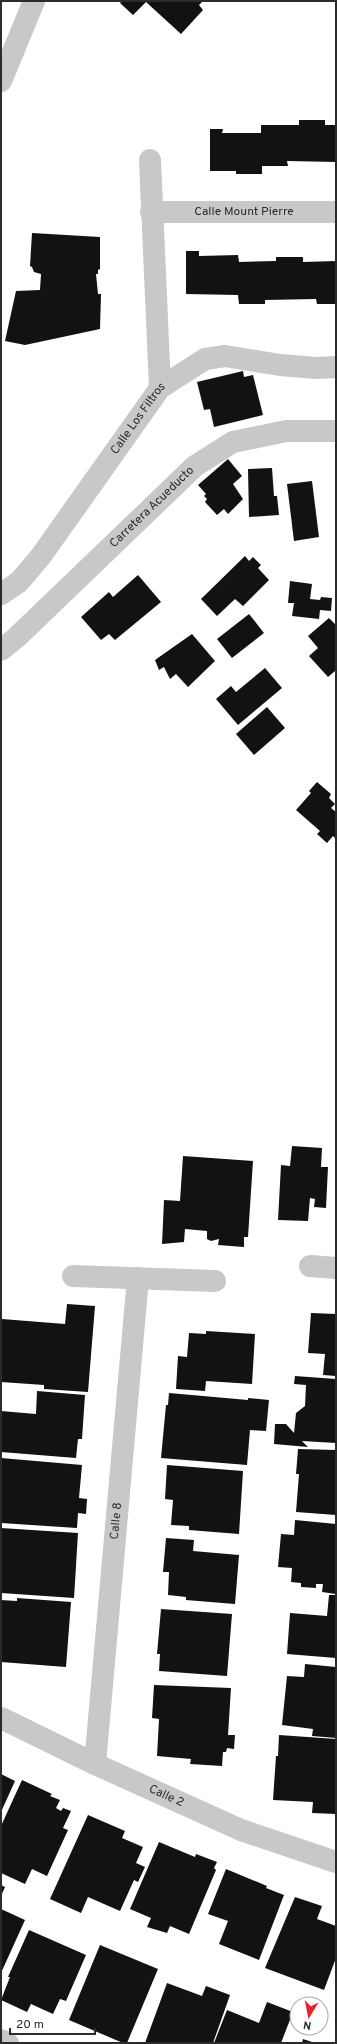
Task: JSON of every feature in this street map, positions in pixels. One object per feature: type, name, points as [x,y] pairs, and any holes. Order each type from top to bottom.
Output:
[{"type":"street","points":[[1,81],[34,1]]},
{"type":"street","points":[[150,160],[160,388]]},
{"type":"street","name":"Calle Mount Pierre","points":[[152,212],[336,212]]},
{"type":"street","name":"Calle Los Filtros","points":[[1,594],[19,582],[41,556],[160,388],[205,359],[225,356],[280,365],[316,368],[336,367]]},
{"type":"street","name":"Carretera Acueducto","points":[[1,650],[17,637],[195,466],[233,442],[286,432],[336,431]]},
{"type":"street","points":[[310,1266],[336,1268]]},
{"type":"street","points":[[73,1276],[215,1281]]},
{"type":"street","name":"Calle 8","points":[[95,1764],[138,1278]]},
{"type":"street","name":"Calle 2","points":[[1,1718],[95,1764],[241,1830],[336,1862]]},
{"type":"street","points":[[1,2040],[8,2043]]},
{"type":"building","points":[[122,1],[203,1],[199,5],[203,10],[181,34],[146,2],[133,15],[120,3]]},
{"type":"building","points":[[299,120],[325,120],[325,125],[336,125],[336,162],[287,161],[288,166],[262,166],[262,174],[236,174],[236,171],[210,171],[210,129],[223,129],[222,133],[261,133],[261,125],[299,125]]},
{"type":"building","points":[[32,233],[100,237],[100,269],[98,270],[98,274],[96,274],[98,294],[101,294],[100,329],[25,345],[5,341],[16,291],[40,290],[41,274],[34,272],[30,266]]},
{"type":"building","points":[[186,251],[199,251],[199,256],[238,255],[239,262],[276,261],[276,257],[303,257],[303,262],[336,261],[336,304],[317,304],[316,299],[265,300],[265,304],[239,304],[238,295],[186,294]]},
{"type":"building","points":[[243,371],[244,377],[253,375],[263,415],[214,427],[210,409],[204,410],[197,382]]},
{"type":"building","points":[[228,459],[242,476],[233,484],[243,499],[228,514],[224,509],[217,515],[205,502],[207,499],[204,496],[206,494],[198,485]]},
{"type":"building","points":[[272,468],[274,496],[277,496],[279,515],[249,517],[248,469]]},
{"type":"building","points":[[312,481],[319,537],[294,541],[287,484]]},
{"type":"building","points":[[245,556],[249,561],[253,557],[261,565],[258,568],[269,580],[243,606],[235,599],[217,616],[201,599]]},
{"type":"building","points":[[138,575],[161,602],[115,640],[109,634],[101,640],[81,617],[109,592],[113,597]]},
{"type":"building","points":[[290,581],[312,584],[310,599],[320,600],[321,597],[332,598],[331,611],[320,610],[319,619],[292,616],[294,603],[288,603]]},
{"type":"building","points":[[249,614],[264,633],[232,658],[217,639]]},
{"type":"building","points":[[329,618],[336,625],[336,673],[335,671],[328,677],[309,656],[318,648],[308,636]]},
{"type":"building","points":[[192,634],[215,661],[188,687],[176,674],[170,679],[164,667],[159,670],[155,660]]},
{"type":"building","points":[[265,668],[282,688],[238,725],[216,699],[231,686],[236,692]]},
{"type":"building","points":[[267,707],[285,728],[254,755],[236,734]]},
{"type":"building","points":[[317,782],[331,794],[329,798],[335,804],[331,808],[336,812],[336,839],[333,836],[327,843],[317,834],[320,831],[296,810],[311,793],[309,791]]},
{"type":"building","points":[[292,1146],[322,1148],[321,1167],[328,1167],[326,1208],[314,1207],[315,1199],[310,1198],[308,1221],[278,1220],[281,1165],[290,1166]]},
{"type":"building","points":[[183,1156],[253,1161],[248,1237],[244,1237],[244,1247],[218,1245],[219,1239],[211,1241],[207,1239],[207,1231],[185,1229],[184,1242],[162,1244],[164,1200],[180,1201]]},
{"type":"building","points":[[67,1304],[95,1306],[88,1392],[44,1389],[44,1385],[1,1382],[2,1319],[65,1324]]},
{"type":"building","points":[[311,1313],[336,1314],[336,1376],[323,1375],[325,1354],[308,1353]]},
{"type":"building","points":[[206,1331],[255,1334],[252,1384],[206,1381],[205,1391],[176,1389],[178,1356],[187,1357],[189,1333],[206,1334]]},
{"type":"building","points":[[295,1376],[336,1379],[336,1443],[302,1441],[308,1447],[274,1444],[275,1424],[286,1424],[294,1433],[296,1413],[305,1406],[306,1385],[294,1384]]},
{"type":"building","points":[[37,1391],[85,1395],[82,1439],[78,1439],[76,1458],[1,1452],[1,1411],[36,1414]]},
{"type":"building","points":[[169,1393],[248,1400],[248,1398],[269,1400],[266,1431],[250,1430],[247,1465],[161,1458],[166,1405],[168,1405]]},
{"type":"building","points":[[298,1449],[336,1450],[336,1515],[296,1512],[299,1474],[296,1474]]},
{"type":"building","points":[[1,1458],[82,1465],[79,1498],[87,1499],[86,1514],[78,1513],[77,1528],[1,1523]]},
{"type":"building","points":[[167,1465],[243,1471],[239,1534],[189,1530],[189,1526],[171,1525],[173,1500],[165,1499]]},
{"type":"building","points":[[295,1520],[336,1524],[336,1594],[322,1592],[323,1584],[316,1584],[316,1588],[301,1587],[301,1583],[291,1582],[292,1568],[278,1567],[281,1534],[294,1535]]},
{"type":"building","points":[[1,1528],[78,1533],[74,1598],[1,1593]]},
{"type":"building","points":[[166,1538],[194,1540],[193,1551],[239,1555],[235,1604],[186,1600],[186,1597],[168,1595],[169,1572],[163,1572]]},
{"type":"building","points":[[329,1595],[336,1595],[336,1658],[287,1654],[290,1613],[327,1616]]},
{"type":"building","points":[[17,1598],[71,1602],[66,1667],[1,1662],[1,1600],[17,1601]]},
{"type":"building","points":[[161,1609],[232,1614],[227,1676],[159,1671],[160,1654],[157,1654]]},
{"type":"building","points":[[305,1664],[336,1667],[336,1738],[312,1736],[313,1729],[282,1725],[287,1676],[304,1677]]},
{"type":"building","points":[[154,1685],[231,1688],[228,1735],[235,1735],[234,1749],[227,1748],[226,1752],[223,1752],[222,1766],[190,1764],[191,1759],[157,1756],[159,1719],[152,1718]]},
{"type":"building","points":[[279,1735],[336,1739],[336,1814],[312,1813],[313,1802],[273,1800]]},
{"type":"building","points":[[1,1774],[15,1781],[1,1812]]},
{"type":"building","points":[[22,1780],[52,1794],[50,1796],[60,1800],[56,1808],[61,1811],[63,1808],[71,1811],[63,1828],[68,1830],[47,1876],[32,1869],[25,1884],[1,1873],[1,1826]]},
{"type":"building","points":[[88,1815],[125,1831],[122,1838],[143,1847],[136,1863],[145,1867],[138,1882],[134,1880],[120,1911],[88,1897],[81,1913],[50,1899]]},
{"type":"building","points":[[159,1842],[195,1857],[196,1854],[217,1862],[214,1868],[216,1870],[189,1934],[170,1926],[167,1933],[147,1927],[151,1918],[130,1909]]},
{"type":"building","points":[[226,1869],[267,1886],[266,1888],[284,1895],[259,1960],[219,1944],[228,1921],[208,1914]]},
{"type":"building","points":[[1,1885],[5,1887],[1,1896]]},
{"type":"building","points":[[295,1897],[322,1906],[317,1919],[336,1926],[336,1958],[324,1990],[265,1968]]},
{"type":"building","points":[[1,1909],[25,1920],[1,1973]]},
{"type":"building","points":[[29,1930],[86,1955],[66,2001],[60,1999],[53,2014],[31,2004],[27,2012],[1,2000],[10,1977],[8,1977]]},
{"type":"building","points":[[100,1945],[158,1969],[127,2043],[123,2043],[69,2020]]},
{"type":"building","points":[[167,1983],[202,1996],[206,1986],[230,1995],[213,2043],[145,2043]]},
{"type":"building","points":[[267,2002],[289,2010],[289,2022],[281,2043],[214,2043],[227,2010],[259,2023]]},
{"type":"building","points":[[303,2039],[315,2043],[302,2043]]}]
